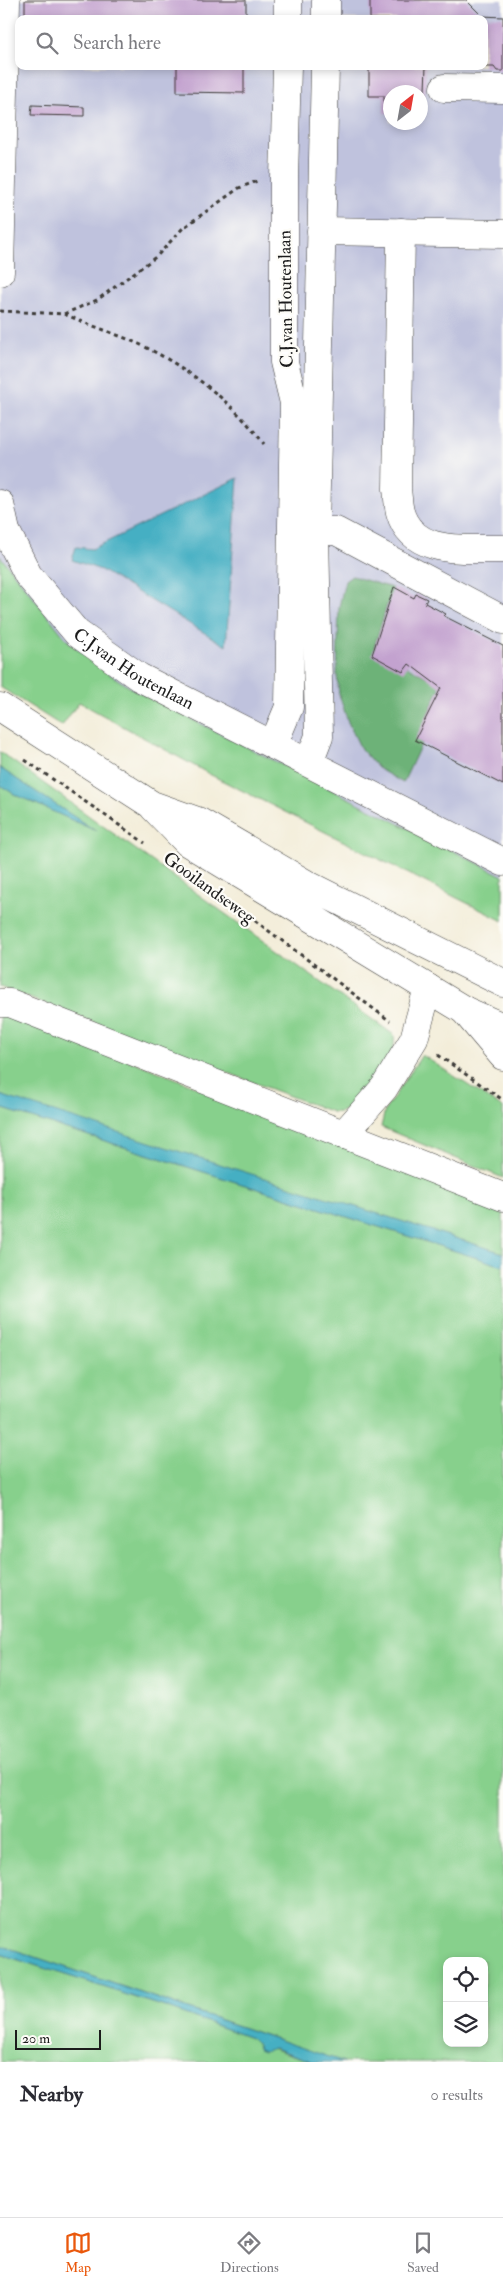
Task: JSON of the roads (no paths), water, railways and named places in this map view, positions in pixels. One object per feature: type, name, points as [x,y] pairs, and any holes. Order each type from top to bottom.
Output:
[{"type":"street","points":[[0,272],[6,0]]},
{"type":"street","points":[[288,0],[288,15]]},
{"type":"street","points":[[326,0],[326,15]]},
{"type":"street","name":"C.J.van Houtenlaan","points":[[287,70],[284,178],[284,362],[294,403],[293,458],[303,531],[319,736],[309,762]]},
{"type":"street","name":"C.J.van Houtenlaan","points":[[273,745],[289,707],[303,531],[321,231],[325,70]]},
{"type":"street","points":[[444,88],[503,89]]},
{"type":"street","points":[[321,231],[503,234]]},
{"type":"street","points":[[401,232],[397,489],[400,512],[407,526],[417,537],[430,545],[445,548],[503,548]]},
{"type":"street","name":"C.J.van Houtenlaan","points":[[0,504],[6,531],[28,575],[77,633],[138,677],[503,862]]},
{"type":"street","points":[[303,531],[336,530],[503,620]]},
{"type":"street","name":"Gooilandseweg","points":[[0,707],[152,805],[200,822],[310,886],[503,983]]},
{"type":"street","name":"Gooilandseweg","points":[[152,805],[187,842],[464,1010],[503,1027]]},
{"type":"street","points":[[343,1135],[384,1088],[414,1039],[428,988]]},
{"type":"street","points":[[0,1003],[10,1003],[503,1197]]},
{"type":"street","points":[[464,1010],[503,1056]]},
{"type":"water","points":[[238,478],[226,646],[101,570],[72,560],[76,547],[92,549]]},
{"type":"water","points":[[0,768],[96,831],[14,794],[0,785]]},
{"type":"water","points":[[0,1095],[503,1253],[503,1266],[0,1108]]},
{"type":"water","points":[[0,1945],[344,2062],[314,2062],[274,2048],[263,2051],[258,2049],[257,2044],[251,2038],[162,2006],[0,1954]]}]
